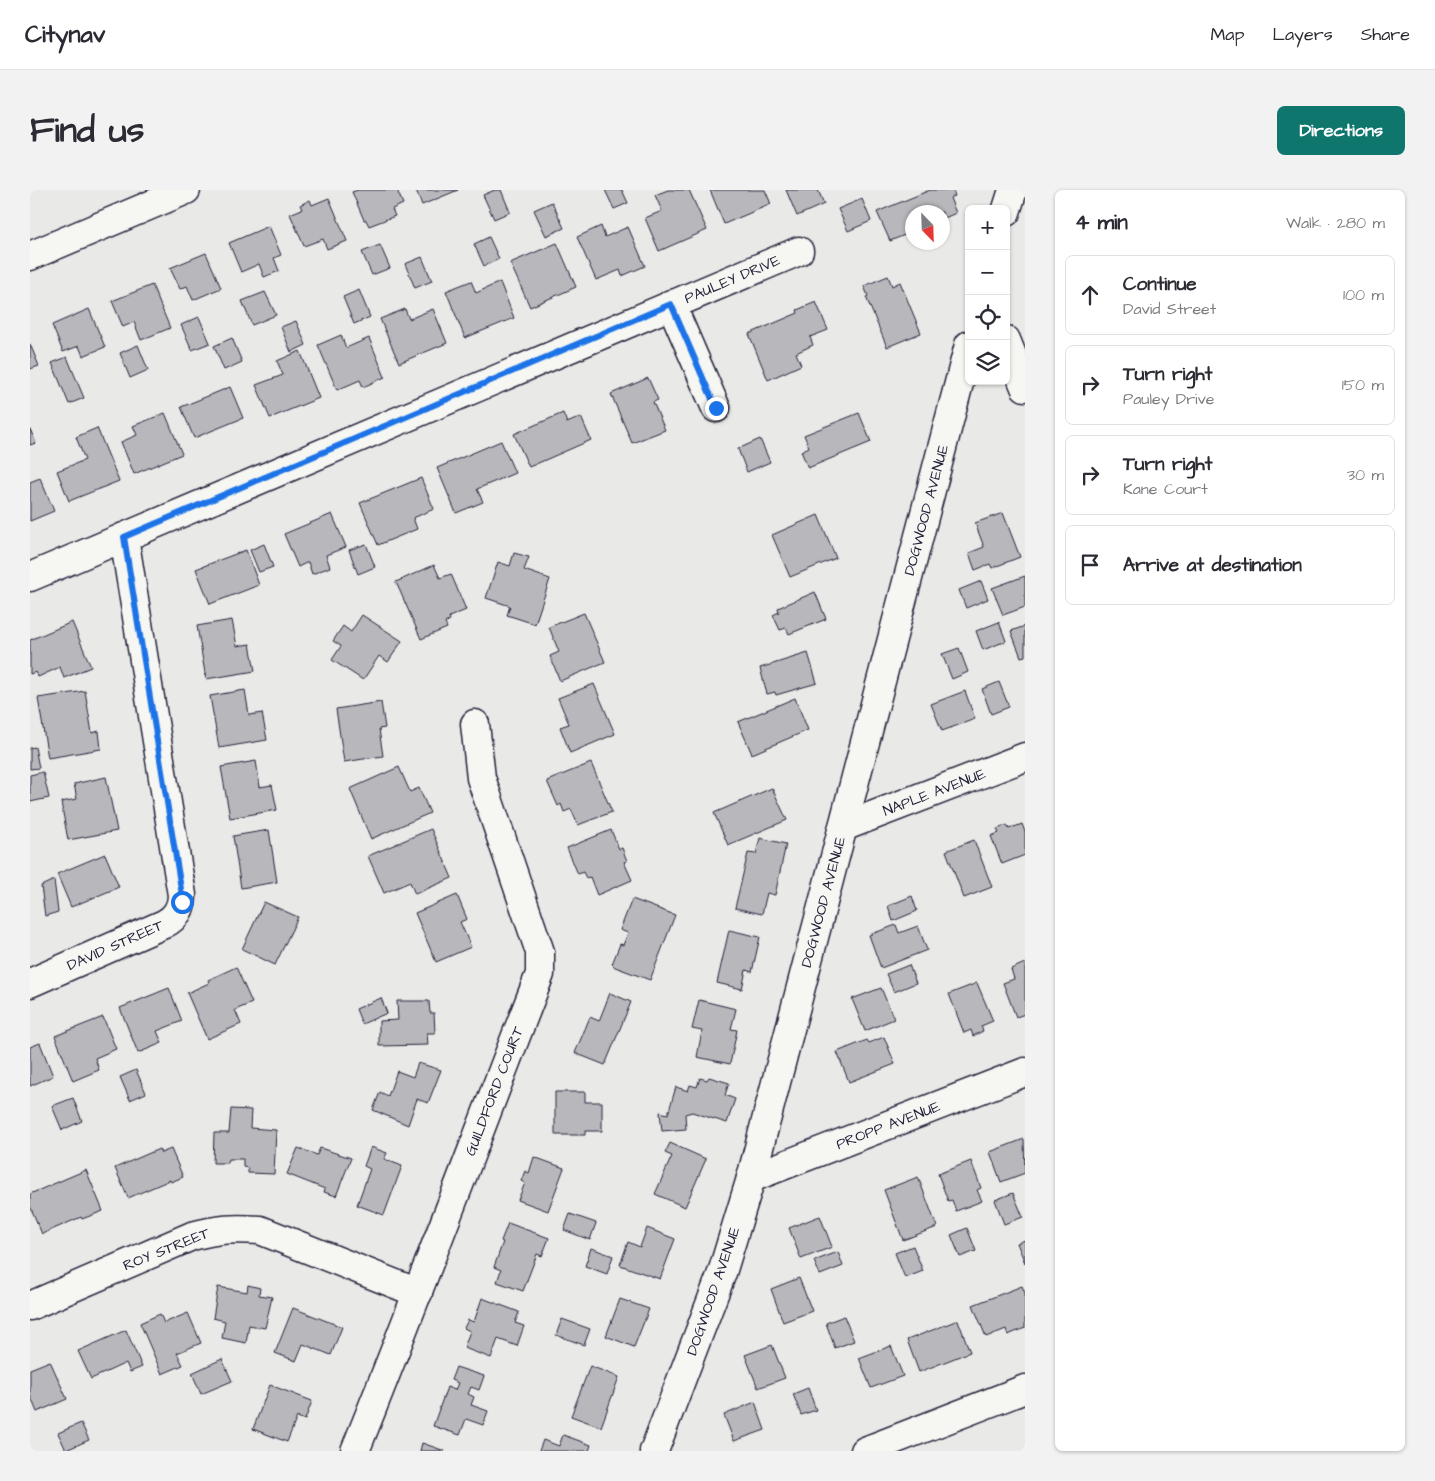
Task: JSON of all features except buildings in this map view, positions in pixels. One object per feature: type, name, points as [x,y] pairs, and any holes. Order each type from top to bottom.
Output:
[{"type":"street","points":[[30,256],[186,190]]},
{"type":"street","points":[[1008,205],[1013,190]]},
{"type":"street","name":"PAULEY DRIVE","points":[[30,577],[799,251]]},
{"type":"street","points":[[671,304],[716,408]]},
{"type":"street","points":[[1010,350],[1025,387]]},
{"type":"street","name":"DOGWOOD AVENUE","points":[[654,1451],[722,1273],[750,1178],[965,360]]},
{"type":"street","name":"DAVID STREET","points":[[30,982],[164,924],[177,914],[182,902],[124,537]]},
{"type":"street","name":"GUILDFORD COURT","points":[[355,1451],[418,1293],[485,1113],[540,974],[540,952],[481,778],[475,724]]},
{"type":"street","name":"NAPLE AVENUE","points":[[843,827],[1025,757]]},
{"type":"street","name":"PROPP AVENUE","points":[[750,1178],[1025,1072]]},
{"type":"street","name":"ROY STREET","points":[[30,1306],[192,1236],[216,1230],[237,1228],[260,1230],[418,1293]]},
{"type":"street","points":[[865,1451],[1025,1389]]},
{"type":"route","points":[[182,902],[124,537],[671,304],[716,408]]}]
